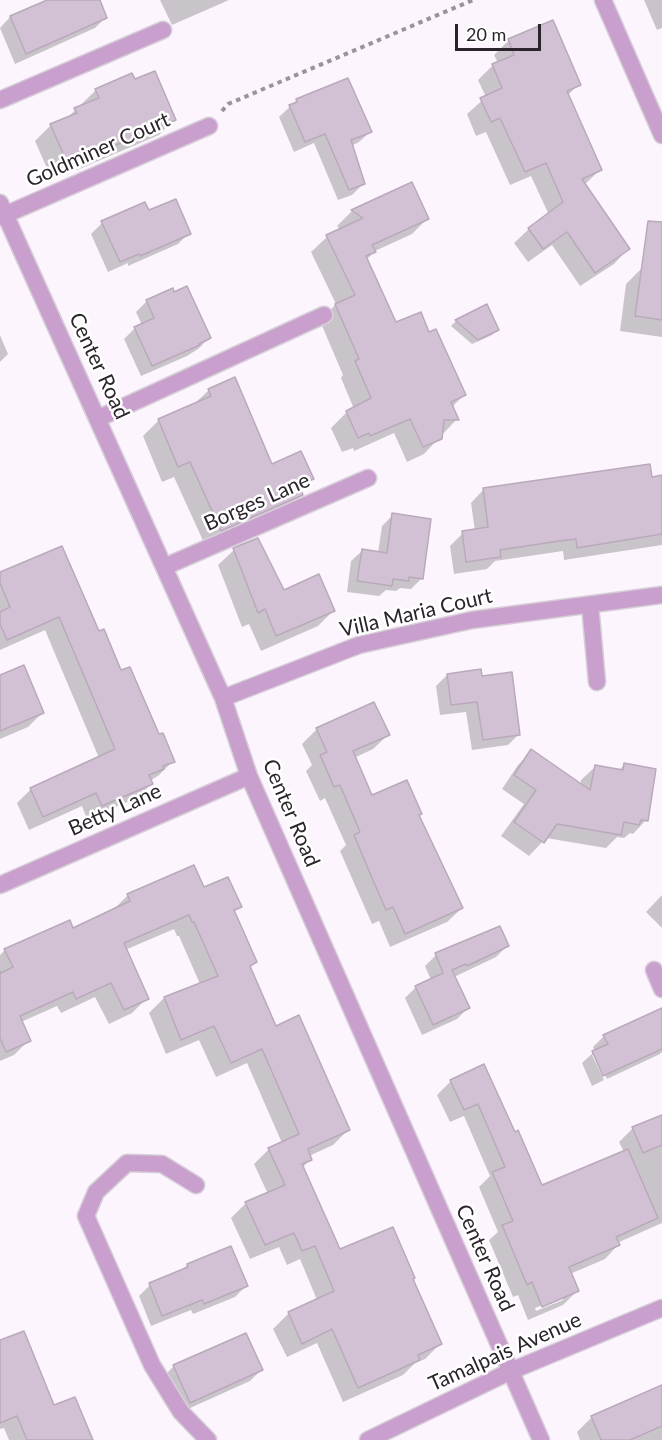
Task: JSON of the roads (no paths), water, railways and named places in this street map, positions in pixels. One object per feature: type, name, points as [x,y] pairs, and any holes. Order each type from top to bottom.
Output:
[{"type":"street","points":[[603,0],[662,135]]},
{"type":"street","points":[[0,100],[163,30]]},
{"type":"street","name":"Goldminer Court","points":[[2,212],[209,126]]},
{"type":"street","name":"Center Road","points":[[2,212],[99,418],[223,698],[249,776],[541,1440]]},
{"type":"street","points":[[99,418],[324,315]]},
{"type":"street","name":"Borges Lane","points":[[164,567],[368,478]]},
{"type":"street","name":"Villa Maria Court","points":[[223,698],[359,645],[472,620],[662,595]]},
{"type":"street","points":[[590,605],[597,682]]},
{"type":"street","name":"Betty Lane","points":[[0,885],[249,776]]},
{"type":"street","points":[[654,970],[662,989]]},
{"type":"street","points":[[196,1185],[162,1164],[127,1163],[96,1192],[86,1216],[152,1365],[181,1412],[208,1440]]},
{"type":"street","name":"Tamalpais Avenue","points":[[368,1440],[511,1371],[662,1308]]}]
